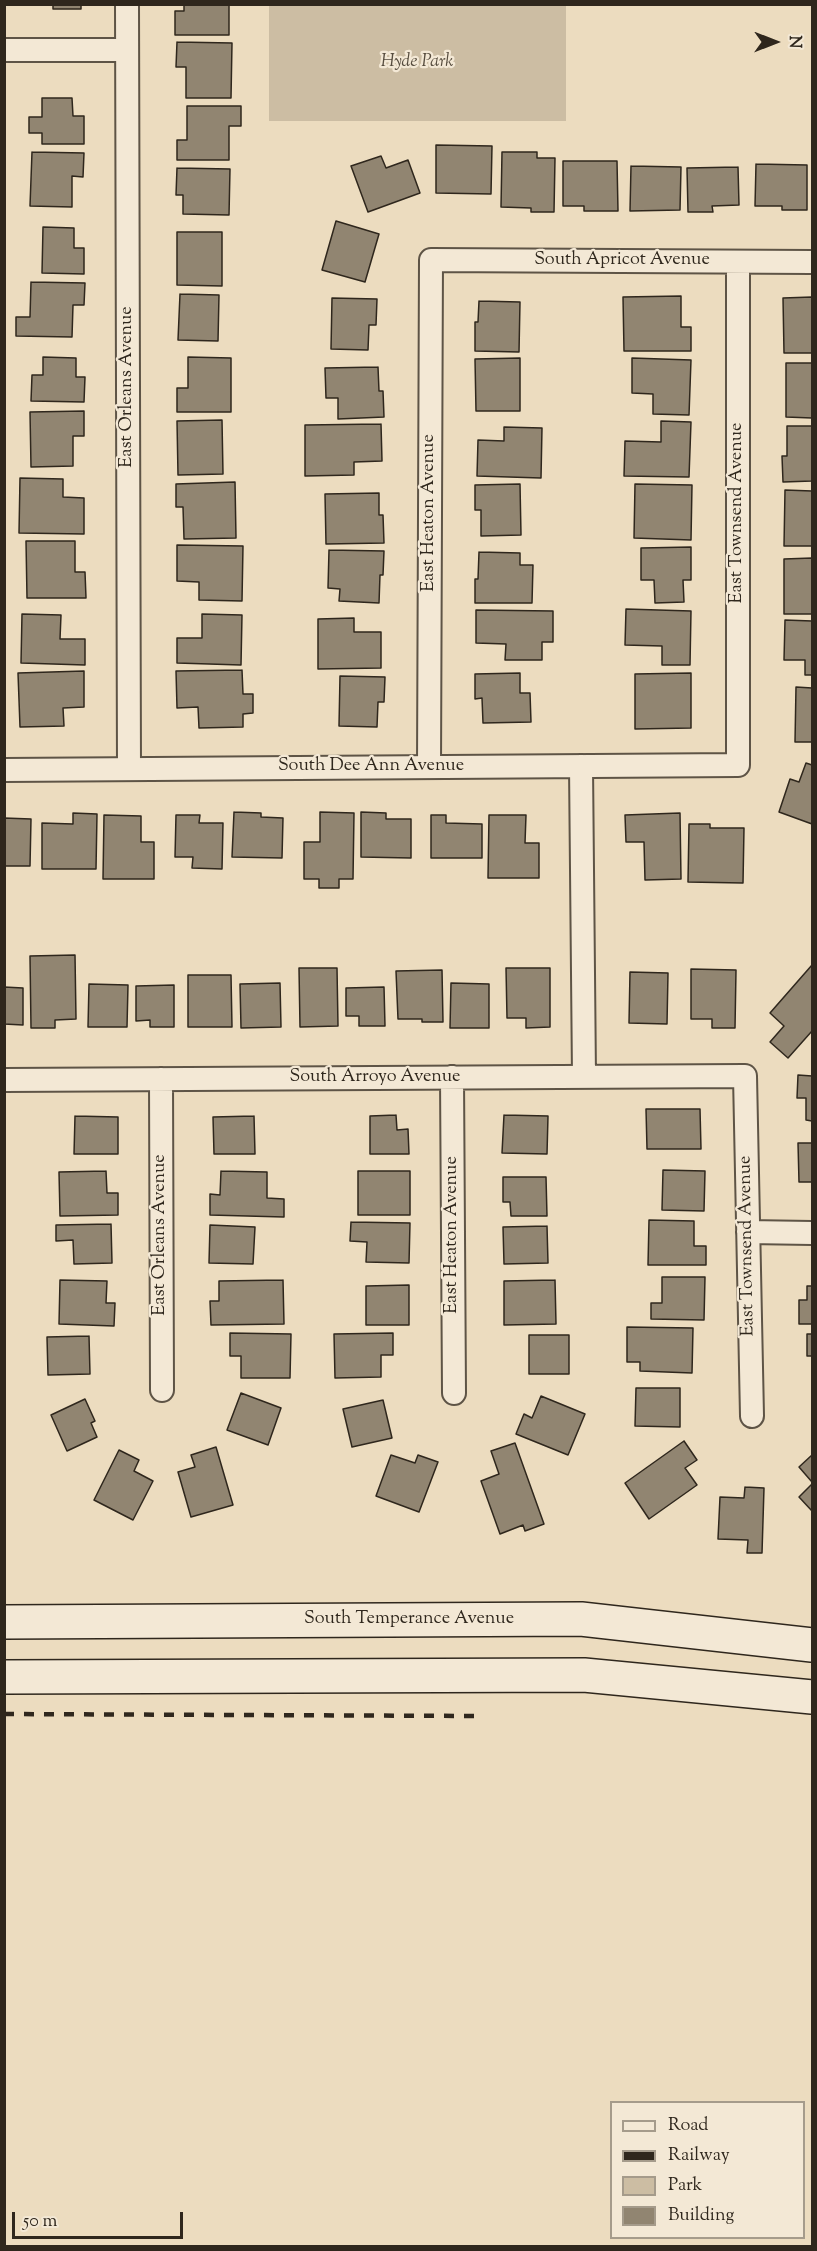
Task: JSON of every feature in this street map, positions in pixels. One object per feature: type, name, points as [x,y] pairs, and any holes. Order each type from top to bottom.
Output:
[{"type":"main road","name":"South Temperance Avenue","points":[[4,1622],[581,1619],[813,1645]]},
{"type":"main road","points":[[4,1677],[584,1675],[813,1697]]},
{"type":"street","name":"East Orleans Avenue","points":[[127,4],[129,769]]},
{"type":"street","points":[[4,50],[127,50]]},
{"type":"street","name":"South Apricot Avenue","points":[[432,260],[813,262]]},
{"type":"street","name":"East Heaton Avenue","points":[[429,767],[432,260]]},
{"type":"street","name":"East Townsend Avenue","points":[[738,262],[738,765]]},
{"type":"street","name":"South Dee Ann Avenue","points":[[4,770],[738,765]]},
{"type":"street","points":[[581,766],[584,1077]]},
{"type":"street","name":"East Townsend Avenue","points":[[745,1076],[752,1416]]},
{"type":"street","name":"South Arroyo Avenue","points":[[4,1080],[745,1076]]},
{"type":"street","name":"East Heaton Avenue","points":[[452,1077],[454,1394]]},
{"type":"street","name":"East Orleans Avenue","points":[[160,1079],[162,1390]]},
{"type":"street","points":[[748,1232],[813,1233]]},
{"type":"green space","name":"Hyde Park","points":[[269,5],[566,5],[566,121],[269,121]]},
{"type":"building","points":[[53,4],[81,4],[81,9],[53,9]]},
{"type":"building","points":[[184,4],[229,4],[229,35],[175,35],[175,11],[184,11]]},
{"type":"building","points":[[177,42],[232,43],[231,98],[186,98],[186,67],[176,67]]},
{"type":"building","points":[[42,98],[72,98],[73,116],[84,116],[84,144],[42,144],[42,133],[29,133],[29,117],[42,117]]},
{"type":"building","points":[[187,106],[241,106],[241,126],[229,126],[229,160],[177,160],[177,140],[187,140]]},
{"type":"building","points":[[436,145],[492,146],[491,194],[436,193]]},
{"type":"building","points":[[32,152],[84,153],[83,177],[72,176],[72,207],[30,206]]},
{"type":"building","points":[[502,152],[537,152],[537,158],[555,158],[554,212],[531,212],[531,208],[501,207]]},
{"type":"building","points":[[381,156],[386,168],[408,160],[420,193],[368,212],[351,166]]},
{"type":"building","points":[[563,161],[617,161],[618,211],[584,211],[584,206],[563,206]]},
{"type":"building","points":[[756,164],[807,165],[807,210],[782,210],[782,206],[755,206]]},
{"type":"building","points":[[631,166],[681,167],[680,210],[630,211]]},
{"type":"building","points":[[738,167],[739,205],[712,206],[713,212],[688,212],[687,168]]},
{"type":"building","points":[[177,168],[230,169],[229,215],[183,214],[183,195],[176,195]]},
{"type":"building","points":[[336,221],[379,234],[365,282],[322,270]]},
{"type":"building","points":[[43,227],[74,228],[74,248],[84,248],[84,274],[42,273]]},
{"type":"building","points":[[177,232],[222,232],[222,286],[177,285]]},
{"type":"building","points":[[31,282],[85,283],[84,305],[73,305],[72,337],[16,336],[16,317],[30,317]]},
{"type":"building","points":[[180,294],[219,295],[218,341],[178,340]]},
{"type":"building","points":[[681,296],[681,327],[691,327],[691,351],[624,351],[623,297]]},
{"type":"building","points":[[812,297],[812,353],[784,353],[783,298]]},
{"type":"building","points":[[332,298],[377,299],[376,325],[369,325],[368,350],[331,349]]},
{"type":"building","points":[[479,301],[520,302],[519,352],[475,351],[475,322],[478,322]]},
{"type":"building","points":[[43,357],[76,358],[76,377],[85,377],[84,402],[31,401],[32,375],[43,375]]},
{"type":"building","points":[[188,357],[231,358],[231,412],[177,412],[177,388],[188,388]]},
{"type":"building","points":[[520,358],[520,411],[476,411],[475,359]]},
{"type":"building","points":[[632,358],[691,360],[689,415],[653,414],[653,394],[632,393]]},
{"type":"building","points":[[786,363],[812,363],[812,418],[786,417]]},
{"type":"building","points":[[378,367],[379,391],[383,391],[384,417],[338,419],[338,398],[326,398],[325,368]]},
{"type":"building","points":[[84,411],[84,436],[73,436],[73,466],[31,467],[30,412]]},
{"type":"building","points":[[222,420],[223,474],[178,475],[177,421]]},
{"type":"building","points":[[661,421],[691,422],[689,477],[624,476],[625,441],[661,442]]},
{"type":"building","points":[[381,424],[382,461],[354,462],[354,475],[305,476],[305,425]]},
{"type":"building","points":[[787,426],[812,426],[812,481],[783,482],[782,456],[787,456]]},
{"type":"building","points":[[504,427],[542,428],[541,478],[477,476],[478,440],[504,441]]},
{"type":"building","points":[[20,478],[63,479],[63,497],[84,498],[84,534],[19,533]]},
{"type":"building","points":[[235,482],[236,538],[184,539],[183,507],[176,507],[176,484]]},
{"type":"building","points":[[520,484],[521,535],[481,536],[481,510],[475,510],[475,485]]},
{"type":"building","points":[[635,484],[692,485],[691,540],[634,538]]},
{"type":"building","points":[[785,490],[812,491],[812,546],[784,546]]},
{"type":"building","points":[[379,493],[379,515],[383,515],[384,543],[326,544],[325,494]]},
{"type":"building","points":[[26,541],[75,541],[75,572],[85,572],[86,598],[27,598]]},
{"type":"building","points":[[177,545],[243,546],[242,601],[199,600],[199,582],[177,581]]},
{"type":"building","points":[[691,547],[691,580],[683,580],[684,602],[655,603],[654,580],[641,580],[641,548]]},
{"type":"building","points":[[329,550],[384,551],[379,603],[339,601],[340,589],[328,588]]},
{"type":"building","points":[[479,552],[520,553],[520,565],[533,565],[532,603],[475,603],[475,579],[478,579]]},
{"type":"building","points":[[812,558],[812,614],[784,614],[784,559]]},
{"type":"building","points":[[626,609],[691,611],[690,665],[662,665],[662,646],[625,645]]},
{"type":"building","points":[[476,610],[553,611],[553,642],[542,642],[542,660],[505,660],[506,644],[476,643]]},
{"type":"building","points":[[22,614],[61,615],[60,639],[85,639],[85,665],[21,663]]},
{"type":"building","points":[[202,614],[242,615],[241,665],[177,663],[177,638],[202,638]]},
{"type":"building","points":[[354,618],[354,632],[381,632],[381,668],[318,669],[318,619]]},
{"type":"building","points":[[785,620],[812,621],[812,675],[805,675],[805,660],[784,660]]},
{"type":"building","points":[[242,670],[243,694],[253,694],[253,713],[243,714],[243,727],[199,728],[198,707],[177,708],[176,671]]},
{"type":"building","points":[[84,671],[84,707],[63,708],[64,726],[20,727],[18,673]]},
{"type":"building","points":[[520,673],[520,693],[530,693],[531,722],[483,723],[482,698],[475,699],[475,674]]},
{"type":"building","points":[[691,673],[691,728],[635,729],[635,674]]},
{"type":"building","points":[[340,676],[385,677],[384,702],[378,702],[377,727],[339,726]]},
{"type":"building","points":[[796,687],[812,688],[812,742],[795,742]]},
{"type":"building","points":[[806,763],[812,765],[812,824],[779,812],[790,779],[799,782]]},
{"type":"building","points":[[234,812],[261,813],[261,817],[283,818],[282,858],[232,857]]},
{"type":"building","points":[[320,812],[354,813],[353,879],[339,879],[339,888],[319,888],[319,879],[304,879],[304,842],[320,842]]},
{"type":"building","points":[[361,812],[386,813],[386,819],[411,819],[411,858],[361,857]]},
{"type":"building","points":[[73,813],[97,814],[96,869],[42,869],[42,823],[73,824]]},
{"type":"building","points":[[680,813],[681,879],[645,880],[644,842],[626,842],[625,815]]},
{"type":"building","points":[[104,815],[141,816],[141,842],[154,842],[154,879],[103,879]]},
{"type":"building","points":[[176,815],[200,815],[199,823],[223,823],[222,869],[192,868],[193,857],[175,857]]},
{"type":"building","points":[[431,815],[446,815],[446,823],[482,824],[482,858],[431,858]]},
{"type":"building","points":[[489,815],[526,815],[525,843],[539,843],[539,878],[488,878]]},
{"type":"building","points":[[4,818],[31,819],[30,866],[4,866]]},
{"type":"building","points":[[689,824],[710,824],[710,828],[744,828],[743,883],[688,882]]},
{"type":"building","points":[[75,955],[76,1019],[55,1020],[55,1028],[31,1028],[30,956]]},
{"type":"building","points":[[812,965],[812,1031],[788,1058],[770,1042],[784,1026],[770,1013]]},
{"type":"building","points":[[299,968],[337,968],[338,1026],[300,1027]]},
{"type":"building","points":[[506,968],[550,968],[550,1027],[526,1028],[526,1018],[507,1018]]},
{"type":"building","points":[[691,969],[736,970],[735,1028],[712,1028],[712,1019],[691,1019]]},
{"type":"building","points":[[442,970],[443,1022],[398,1019],[396,971]]},
{"type":"building","points":[[630,972],[668,973],[667,1024],[629,1023]]},
{"type":"building","points":[[188,975],[231,975],[232,1027],[188,1027]]},
{"type":"building","points":[[280,983],[281,1027],[241,1028],[240,984]]},
{"type":"building","points":[[451,983],[489,984],[489,1028],[450,1028]]},
{"type":"building","points":[[89,984],[128,985],[127,1027],[88,1027]]},
{"type":"building","points":[[174,985],[174,1027],[150,1027],[150,1020],[136,1021],[136,986]]},
{"type":"building","points":[[4,987],[23,988],[23,1025],[4,1024]]},
{"type":"building","points":[[384,987],[385,1026],[359,1026],[359,1016],[346,1016],[346,988]]},
{"type":"building","points":[[798,1075],[812,1076],[812,1121],[806,1120],[806,1098],[797,1098]]},
{"type":"building","points":[[646,1109],[700,1109],[701,1149],[647,1149]]},
{"type":"building","points":[[396,1115],[397,1130],[408,1129],[409,1154],[370,1154],[370,1116]]},
{"type":"building","points":[[504,1115],[548,1116],[547,1154],[502,1153]]},
{"type":"building","points":[[75,1116],[118,1117],[118,1154],[74,1154]]},
{"type":"building","points":[[254,1116],[255,1154],[214,1154],[213,1117]]},
{"type":"building","points":[[798,1143],[812,1143],[812,1182],[799,1182]]},
{"type":"building","points":[[663,1170],[705,1171],[704,1211],[662,1210]]},
{"type":"building","points":[[106,1171],[107,1193],[118,1193],[118,1215],[60,1216],[59,1172]]},
{"type":"building","points":[[221,1171],[267,1172],[267,1198],[284,1199],[284,1217],[210,1215],[210,1194],[220,1195]]},
{"type":"building","points":[[358,1171],[410,1171],[410,1215],[358,1215]]},
{"type":"building","points":[[503,1177],[546,1177],[547,1216],[511,1216],[510,1202],[503,1202]]},
{"type":"building","points":[[649,1220],[694,1221],[694,1246],[706,1246],[706,1265],[648,1265]]},
{"type":"building","points":[[351,1222],[410,1223],[409,1263],[366,1262],[367,1242],[350,1241]]},
{"type":"building","points":[[111,1224],[112,1263],[74,1264],[73,1240],[56,1241],[56,1225]]},
{"type":"building","points":[[210,1225],[255,1227],[253,1264],[209,1263]]},
{"type":"building","points":[[547,1226],[548,1263],[504,1264],[503,1227]]},
{"type":"building","points":[[662,1277],[705,1277],[704,1320],[651,1319],[651,1303],[662,1303]]},
{"type":"building","points":[[60,1280],[107,1281],[106,1303],[115,1303],[114,1326],[59,1324]]},
{"type":"building","points":[[283,1280],[284,1324],[211,1325],[210,1301],[219,1301],[219,1281]]},
{"type":"building","points":[[555,1280],[556,1324],[504,1325],[504,1281]]},
{"type":"building","points":[[409,1285],[409,1325],[366,1325],[366,1286]]},
{"type":"building","points":[[807,1286],[812,1286],[812,1324],[799,1324],[799,1300],[807,1300]]},
{"type":"building","points":[[627,1327],[693,1328],[692,1373],[640,1371],[640,1362],[627,1362]]},
{"type":"building","points":[[230,1333],[291,1334],[290,1378],[241,1378],[241,1356],[230,1356]]},
{"type":"building","points":[[393,1333],[393,1355],[381,1355],[381,1377],[335,1378],[334,1334]]},
{"type":"building","points":[[807,1334],[812,1334],[812,1356],[807,1356]]},
{"type":"building","points":[[529,1335],[569,1335],[569,1374],[529,1374]]},
{"type":"building","points":[[89,1336],[90,1374],[48,1375],[47,1337]]},
{"type":"building","points":[[636,1388],[680,1388],[680,1427],[635,1426]]},
{"type":"building","points":[[241,1393],[281,1408],[268,1445],[227,1430]]},
{"type":"building","points":[[541,1396],[585,1414],[568,1455],[516,1434],[524,1414],[532,1418]]},
{"type":"building","points":[[85,1399],[95,1421],[91,1423],[97,1437],[67,1451],[51,1415]]},
{"type":"building","points":[[383,1400],[392,1438],[352,1447],[343,1409]]},
{"type":"building","points":[[684,1441],[697,1460],[685,1468],[697,1485],[649,1519],[625,1483]]},
{"type":"building","points":[[515,1443],[544,1524],[525,1531],[523,1525],[500,1534],[481,1481],[499,1474],[491,1451]]},
{"type":"building","points":[[216,1447],[233,1505],[191,1517],[178,1472],[195,1467],[191,1455]]},
{"type":"building","points":[[119,1450],[139,1460],[134,1471],[153,1481],[133,1520],[94,1500]]},
{"type":"building","points":[[391,1455],[415,1463],[418,1455],[438,1462],[419,1512],[376,1496]]},
{"type":"building","points":[[812,1455],[812,1482],[799,1467]]},
{"type":"building","points":[[812,1484],[812,1511],[799,1497]]},
{"type":"building","points":[[745,1487],[764,1488],[762,1553],[747,1553],[748,1540],[718,1539],[720,1497],[744,1498]]},
{"type":"railway","points":[[4,1714],[476,1716]]}]
